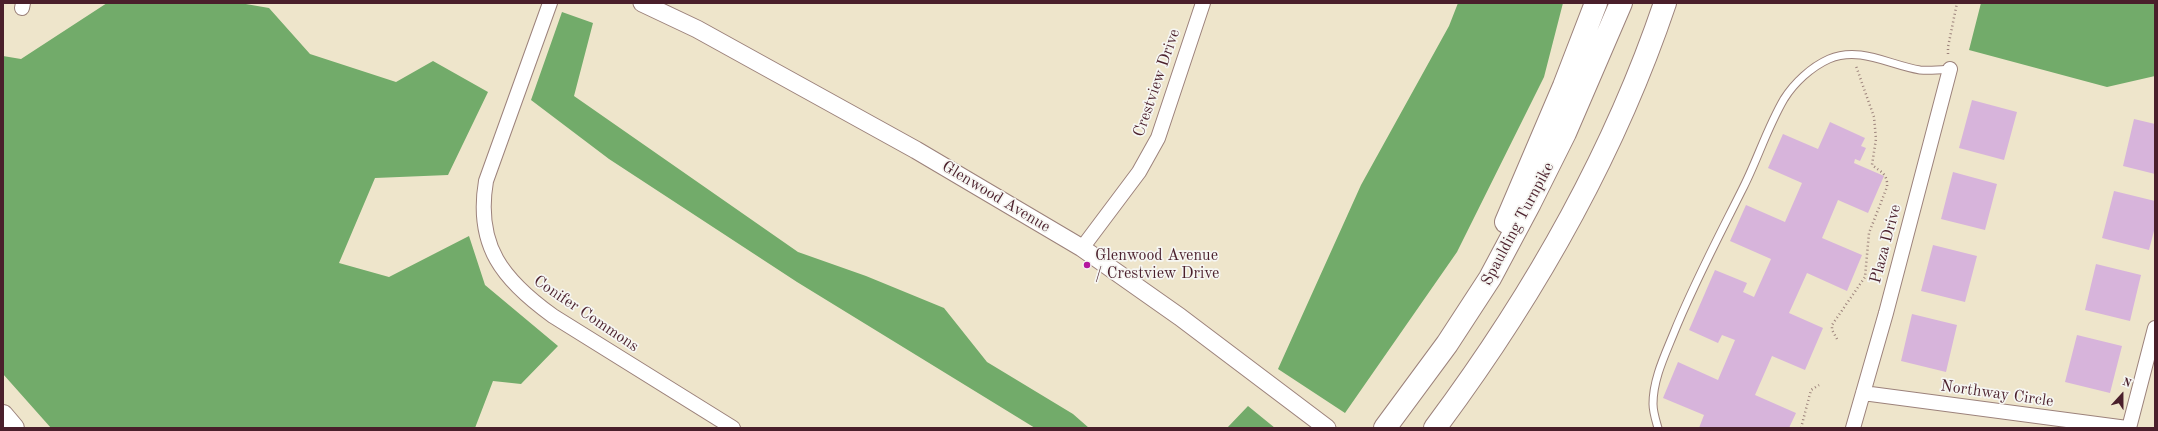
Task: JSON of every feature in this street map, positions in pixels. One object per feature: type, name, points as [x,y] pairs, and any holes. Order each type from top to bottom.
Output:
[{"type":"highway","points":[[1498,264],[1507,218],[1564,86],[1596,3]]},
{"type":"highway","name":"Spaulding Turnpike","points":[[1385,428],[1448,344],[1498,264],[1565,133],[1621,3]]},
{"type":"highway","points":[[1435,428],[1488,355],[1517,311],[1581,200],[1631,93],[1665,3]]},
{"type":"main road","points":[[3,415],[14,428]]},
{"type":"street","name":"Conifer Commons","points":[[550,3],[486,181],[483,199],[483,218],[486,236],[502,270],[513,284],[530,300],[553,316],[734,428]]},
{"type":"street","name":"Glenwood Avenue","points":[[642,3],[697,29],[916,150],[1082,248],[1180,317],[1327,428]]},
{"type":"street","name":"Crestview Drive","points":[[1082,248],[1139,172],[1158,138],[1203,3]]},
{"type":"street","name":"Plaza Drive","points":[[1853,428],[1886,313],[1950,69]]},
{"type":"street","name":"Northway Circle","points":[[1863,394],[2128,428],[2155,328]]},
{"type":"lane","points":[[1658,428],[1653,406],[1655,388],[1668,346],[1689,295],[1743,190],[1784,99],[1795,85],[1810,70],[1828,60],[1845,54],[1887,60],[1919,70],[1934,71],[1950,69]]},
{"type":"path","points":[[1950,69],[1948,48],[1957,3]]},
{"type":"path","points":[[1837,339],[1832,330],[1832,325],[1865,277],[1869,233],[1887,187],[1888,180],[1885,173],[1872,165],[1876,139],[1874,116],[1852,54]]},
{"type":"path","points":[[1801,428],[1811,390],[1819,385]]},
{"type":"green space","points":[[107,3],[240,3],[269,8],[310,54],[396,82],[433,61],[488,92],[448,175],[375,178],[339,263],[389,277],[469,236],[485,285],[558,346],[521,384],[493,381],[475,428],[51,428],[3,374],[3,56],[21,59]]},
{"type":"green space","points":[[1458,3],[1563,3],[1544,77],[1457,252],[1345,413],[1278,369],[1361,185],[1449,26]]},
{"type":"green space","points":[[1981,3],[2155,3],[2155,76],[2107,87],[1969,50]]},
{"type":"green space","points":[[562,12],[593,23],[574,96],[798,252],[866,276],[944,308],[987,362],[1073,414],[1089,428],[1035,428],[797,282],[609,159],[531,100]]},
{"type":"green space","points":[[1248,406],[1275,428],[1227,428]]},
{"type":"building","points":[[1972,100],[2017,112],[2004,160],[1959,148]]},
{"type":"building","points":[[2134,119],[2155,124],[2155,174],[2123,166]]},
{"type":"building","points":[[1830,122],[1865,138],[1861,146],[1866,148],[1860,161],[1855,159],[1854,163],[1884,176],[1868,213],[1838,200],[1822,238],[1862,255],[1847,291],[1807,273],[1789,313],[1823,328],[1805,370],[1772,356],[1755,395],[1796,413],[1789,428],[1699,428],[1704,415],[1663,398],[1678,362],[1718,380],[1735,340],[1722,335],[1718,343],[1689,330],[1715,270],[1747,283],[1743,292],[1754,297],[1771,259],[1730,241],[1746,205],[1785,222],[1802,183],[1768,168],[1783,134],[1818,149]]},
{"type":"building","points":[[1953,172],[1997,184],[1985,230],[1941,219]]},
{"type":"building","points":[[2114,191],[2155,201],[2155,227],[2149,250],[2102,238]]},
{"type":"building","points":[[1933,245],[1977,256],[1965,302],[1921,291]]},
{"type":"building","points":[[2096,264],[2141,275],[2130,321],[2085,310]]},
{"type":"building","points":[[1912,314],[1957,325],[1946,372],[1901,361]]},
{"type":"building","points":[[2077,335],[2122,346],[2110,393],[2065,382]]},
{"type":"place","name":"Glenwood Avenue / Crestview Drive","points":[[1087,265]]}]
